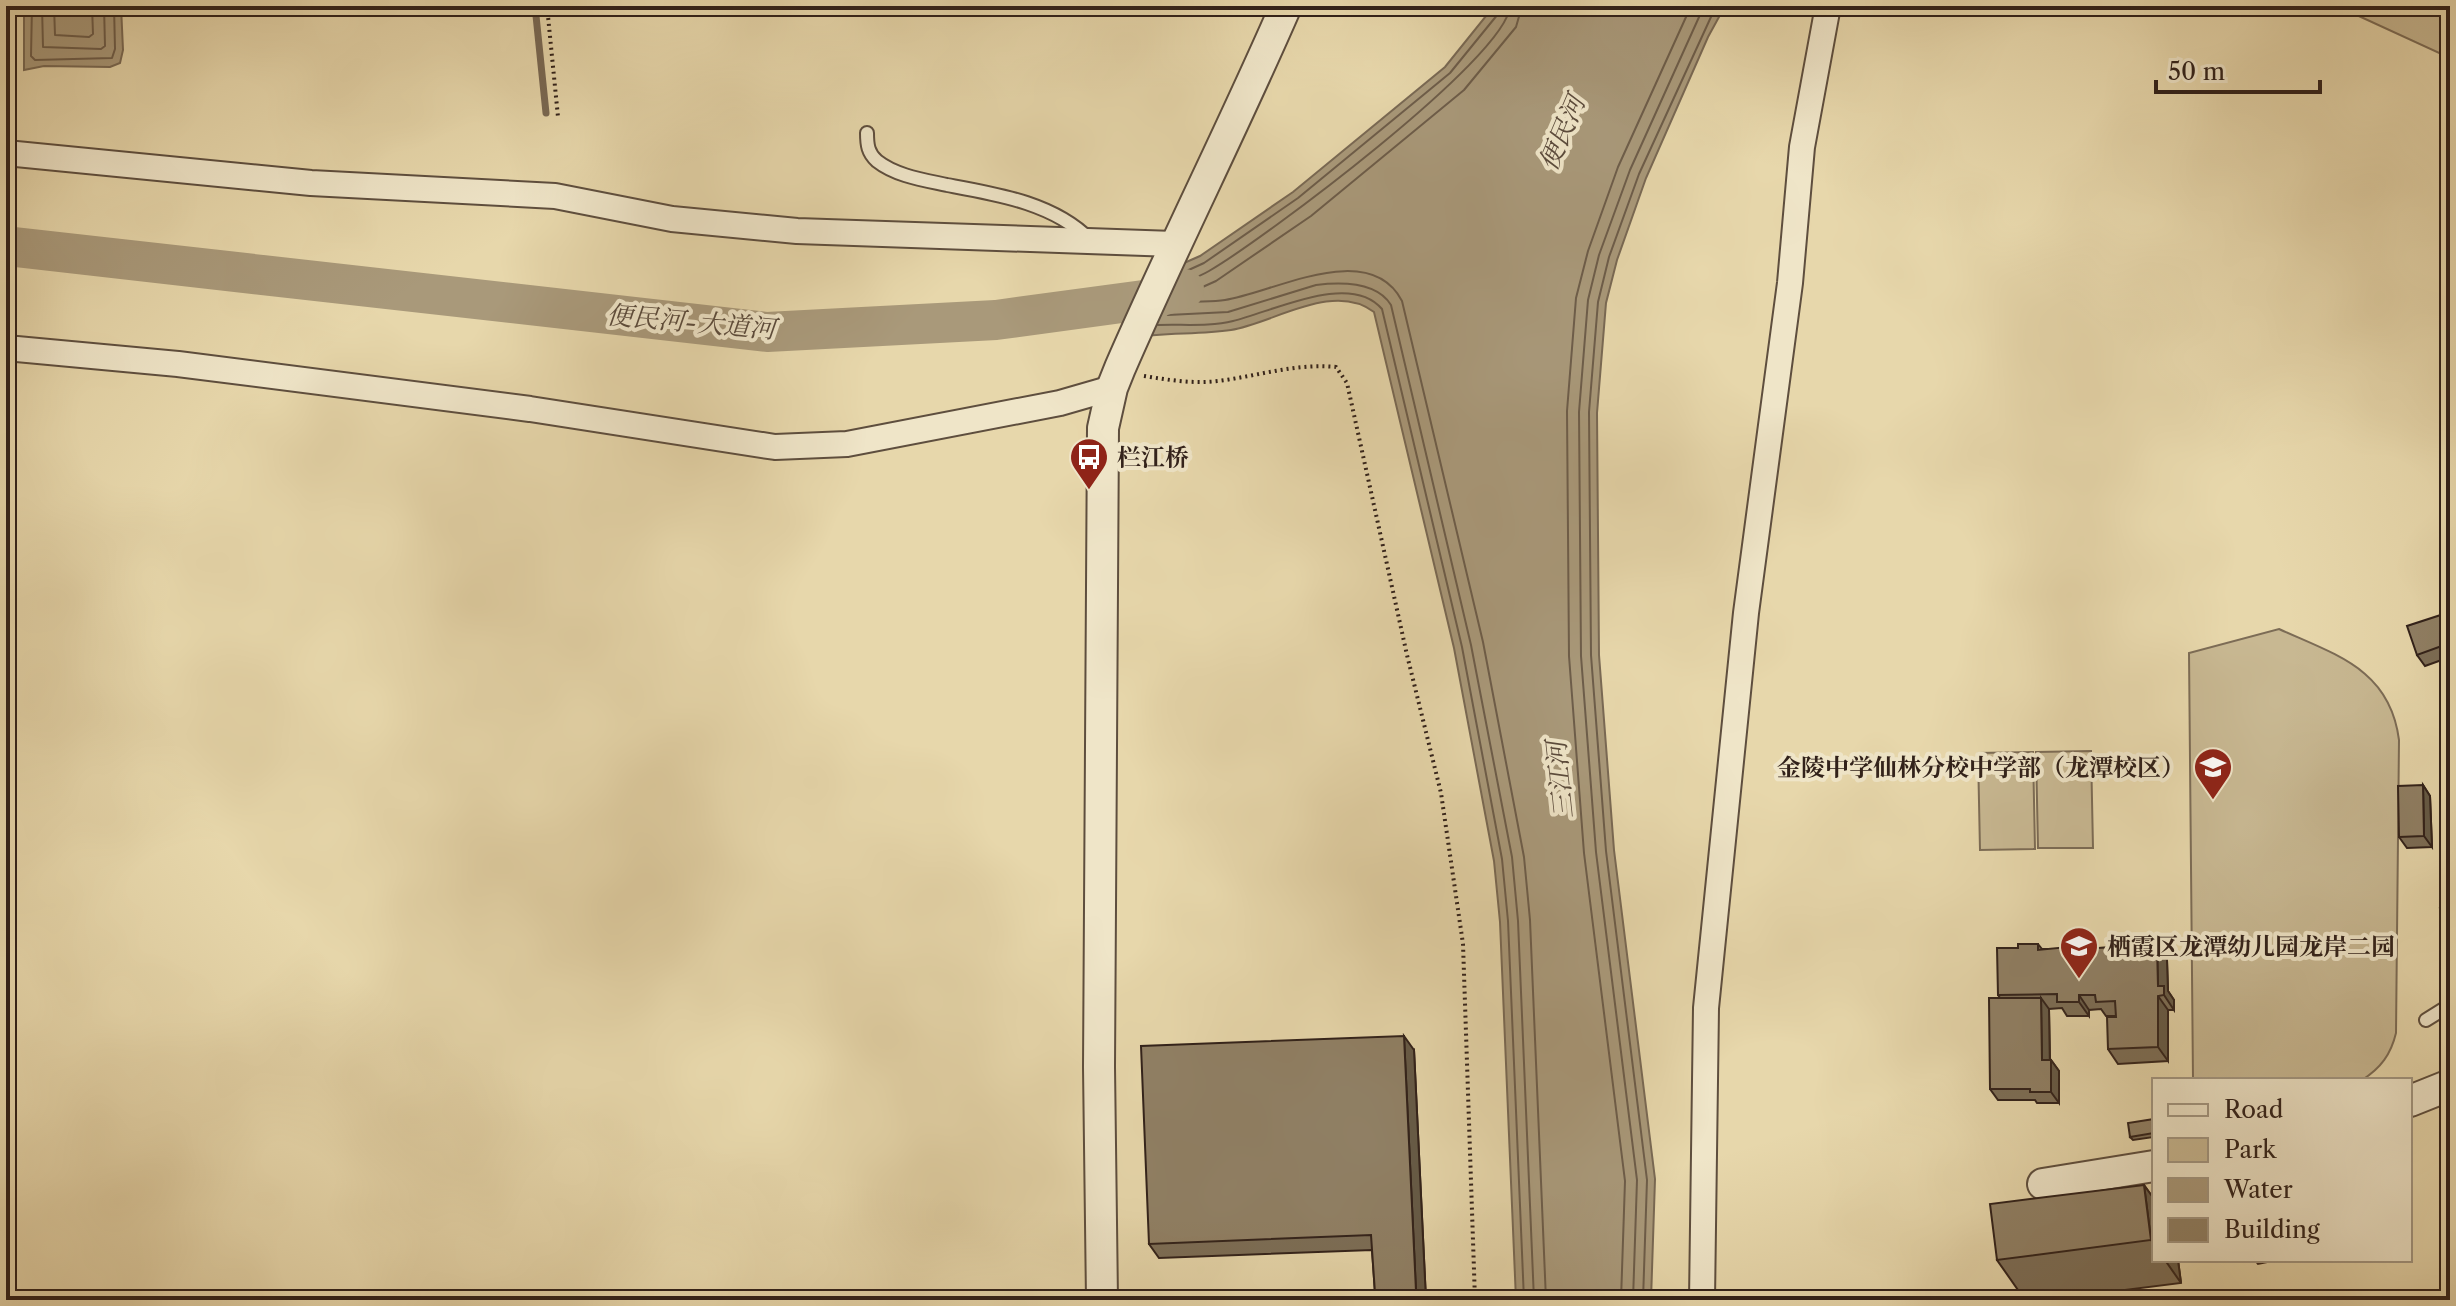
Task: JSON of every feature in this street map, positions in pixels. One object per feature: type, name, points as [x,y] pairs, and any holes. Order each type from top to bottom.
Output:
[{"type":"street","points":[[1102,1300],[1099,1051],[1103,428],[1116,378],[1286,6]]},
{"type":"street","points":[[1702,1300],[1706,1008],[1746,613],[1790,283],[1802,147],[1828,6]]},
{"type":"street","points":[[6,153],[311,183],[555,196],[672,219],[797,231],[1090,240],[1172,250]]},
{"type":"street","points":[[6,348],[178,364],[377,389],[775,447],[847,444],[1060,403],[1116,378]]},
{"type":"street","points":[[2412,1100],[2450,1086]]},
{"type":"street","points":[[2043,1184],[2152,1166]]},
{"type":"lane","points":[[867,133],[868,149],[875,159],[889,168],[922,179],[989,193],[1049,212],[1076,225],[1090,240]]},
{"type":"lane","points":[[2426,1020],[2450,1005]]},
{"type":"path","points":[[547,6],[558,117]]},
{"type":"path","points":[[1116,378],[1140,376],[1187,382],[1218,381],[1318,365],[1336,367],[1347,383],[1441,793],[1463,944],[1475,1300]]},
{"type":"green space","points":[[2337,6],[2450,6],[2450,58]]},
{"type":"green space","points":[[2279,629],[2321,647],[2357,668],[2384,696],[2394,716],[2399,740],[2396,1033],[2384,1060],[2365,1078],[2193,1078],[2189,653]]},
{"type":"green space","points":[[2091,751],[2093,848],[2038,848],[2036,752]]},
{"type":"green space","points":[[2033,752],[2035,849],[1980,850],[1978,753]]},
{"type":"water","points":[[24,6],[121,6],[123,50],[120,63],[110,67],[44,66],[24,70]]},
{"type":"water","points":[[1494,6],[1725,6],[1708,37],[1646,178],[1617,260],[1606,303],[1597,413],[1599,655],[1614,850],[1655,1179],[1651,1300],[1516,1300],[1500,922],[1494,861],[1454,648],[1374,312],[1358,304],[1322,302],[1231,330],[1131,338],[1161,273],[1200,256],[1293,192],[1445,67]]},
{"type":"building","points":[[2450,612],[2450,643],[2417,655],[2407,626]]},
{"type":"building","points":[[2423,785],[2424,836],[2399,837],[2398,786]]},
{"type":"building","points":[[2450,902],[2450,925],[2440,908]]},
{"type":"building","points":[[2018,944],[2038,944],[2038,950],[2078,946],[2078,949],[2117,947],[2117,950],[2157,946],[2158,986],[2164,986],[2164,995],[2158,996],[2158,1047],[2108,1049],[2107,1017],[2116,1017],[2115,1001],[2096,1002],[2095,995],[2079,995],[2079,1002],[2057,1002],[2057,994],[1998,995],[1997,948],[2018,948]]},
{"type":"building","points":[[1989,998],[2041,998],[2042,1060],[2051,1060],[2051,1092],[1990,1089]]},
{"type":"building","points":[[1404,1036],[1416,1291],[1375,1293],[1371,1235],[1149,1244],[1141,1046]]},
{"type":"building","points":[[2152,1119],[2152,1133],[2130,1137],[2128,1123]]},
{"type":"building","points":[[2144,1185],[2151,1240],[1997,1260],[1990,1204]]},
{"type":"waterway","points":[[535,6],[546,113]]},
{"type":"waterway","name":"便民河-大道河","points":[[6,246],[767,332],[996,320],[1151,299],[1184,289]]},
{"type":"place","name":"栏江桥","points":[[1089,491]]},
{"type":"place","name":"金陵中学仙林分校中学部（龙潭校区）","points":[[2213,801]]},
{"type":"place","name":"栖霞区龙潭幼儿园龙岸二园","points":[[2079,980]]},
{"type":"water label","name":"便民河","points":[[1562,133]]},
{"type":"water label","name":"三江河","points":[[1560,780]]}]
